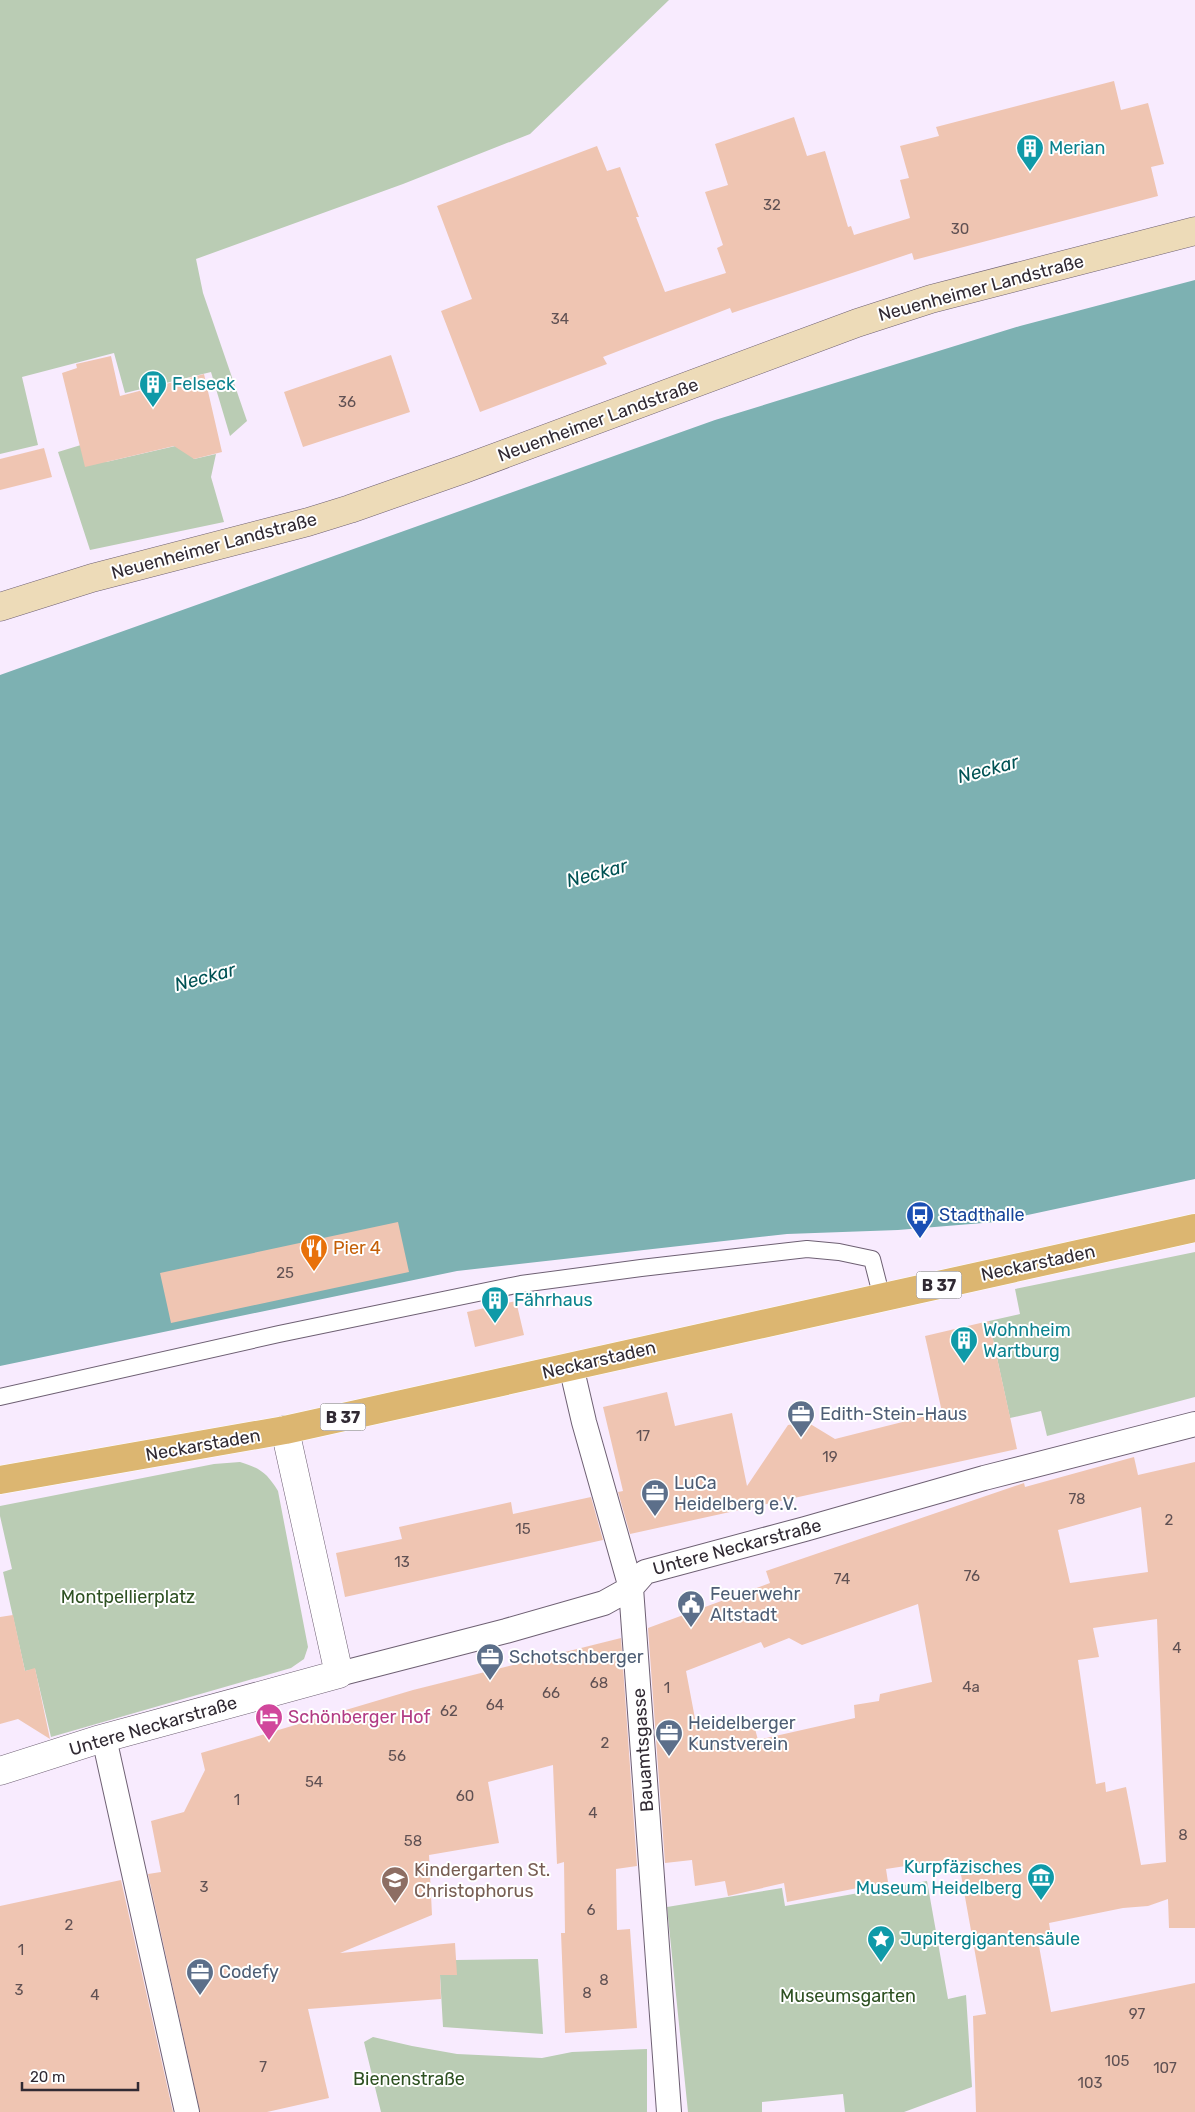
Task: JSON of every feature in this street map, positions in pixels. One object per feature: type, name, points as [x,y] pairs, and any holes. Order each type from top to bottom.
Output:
[{"type":"main road","name":"Neuenheimer Landstraße","points":[[0,607],[92,578],[299,525],[350,509],[557,435],[857,323],[931,299],[1195,231]]},
{"type":"main road","name":"Neckarstaden","points":[[0,1480],[285,1430],[1195,1228]]},
{"type":"street","name":"Bauamtsgasse","points":[[571,1366],[584,1422],[631,1588],[669,2112]]},
{"type":"street","name":"Untere Neckarstraße","points":[[0,1771],[104,1738],[506,1631],[595,1605],[631,1588],[645,1572],[984,1478],[1195,1424]]},
{"type":"street","points":[[285,1430],[339,1674]]},
{"type":"street","points":[[104,1738],[187,2112]]},
{"type":"lane","points":[[0,1397],[279,1334],[521,1284],[700,1261],[807,1249],[839,1252],[872,1259],[882,1298]]},
{"type":"green space","points":[[0,0],[669,0],[530,134],[403,184],[196,259],[203,293],[247,421],[230,436],[211,372],[125,393],[114,353],[22,377],[38,445],[0,454]]},
{"type":"green space","points":[[94,441],[106,462],[184,444],[194,459],[216,454],[211,477],[224,522],[90,550],[58,452]]},
{"type":"green space","points":[[1195,1252],[1195,1397],[1047,1436],[1041,1411],[1010,1418],[989,1321],[1020,1314],[1015,1289]]},
{"type":"green space","name":"Montpellierplatz","points":[[240,1462],[262,1472],[278,1491],[308,1647],[304,1659],[291,1668],[51,1737],[35,1669],[25,1671],[3,1572],[12,1569],[0,1516],[0,1506],[214,1464]]},
{"type":"green space","name":"Museumsgarten","points":[[927,1881],[948,1999],[966,1995],[972,2087],[904,2112],[845,2112],[843,2094],[762,2102],[762,2112],[688,2112],[667,1907],[782,1888],[785,1906]]},
{"type":"green space","points":[[538,1959],[543,2034],[443,2027],[440,1975],[456,1975],[456,1960]]},
{"type":"green space","name":"Bienenstraße","points":[[373,2037],[457,2054],[542,2058],[572,2052],[647,2049],[647,2112],[381,2112],[364,2042]]},
{"type":"water","name":"Neckar","points":[[1195,280],[1195,1179],[995,1222],[898,1230],[787,1234],[457,1271],[0,1366],[0,675],[715,420],[1020,326]]},
{"type":"building","points":[[1114,81],[1121,110],[1148,103],[1164,164],[1151,167],[1158,196],[914,260],[912,253],[732,313],[730,308],[603,357],[607,364],[480,412],[441,311],[472,299],[437,206],[597,146],[607,171],[620,167],[639,217],[636,217],[665,292],[726,273],[717,248],[723,245],[705,192],[728,185],[715,144],[794,117],[807,156],[825,151],[848,227],[851,226],[854,235],[910,218],[900,180],[909,178],[900,146],[939,136],[936,127]]},
{"type":"building","points":[[391,355],[410,412],[303,447],[284,392]]},
{"type":"building","name":"Felseck","points":[[111,356],[120,396],[204,374],[222,452],[194,459],[174,446],[85,467],[62,373],[77,368],[76,364]]},
{"type":"building","points":[[44,448],[52,477],[0,490],[0,459]]},
{"type":"building","points":[[398,1222],[409,1272],[171,1323],[160,1273]]},
{"type":"building","name":"Fährhaus","points":[[516,1301],[524,1335],[475,1347],[467,1312]]},
{"type":"building","points":[[989,1321],[1017,1449],[630,1534],[618,1492],[623,1491],[603,1407],[667,1392],[675,1426],[732,1413],[747,1486],[788,1425],[807,1422],[835,1439],[942,1412],[925,1336]]},
{"type":"building","points":[[1134,1457],[1138,1475],[1195,1462],[1195,1928],[1169,1928],[1168,1899],[1148,1906],[1123,1908],[1049,1923],[1052,1942],[1039,1946],[1051,2012],[1195,1983],[1195,2112],[976,2112],[973,2016],[986,2014],[958,1858],[886,1869],[888,1882],[787,1902],[784,1883],[728,1896],[725,1881],[695,1886],[692,1860],[665,1863],[648,1628],[770,1583],[766,1571],[1024,1483],[1025,1487]],"holes":[[[1141,1507],[1148,1572],[1070,1583],[1058,1530]],[[918,1604],[932,1682],[880,1694],[879,1701],[854,1705],[855,1718],[758,1740],[754,1725],[727,1730],[726,1723],[697,1729],[686,1671],[761,1642],[764,1648],[789,1638],[802,1645]],[[1157,1619],[1166,1862],[1141,1865],[1126,1787],[1106,1792],[1105,1782],[1096,1784],[1078,1660],[1099,1657],[1093,1628]]]},
{"type":"building","points":[[591,1497],[603,1540],[345,1597],[336,1553],[402,1539],[399,1527],[511,1502],[513,1514]]},
{"type":"building","points":[[13,1615],[25,1671],[35,1668],[50,1739],[18,1719],[0,1724],[0,1617]]},
{"type":"building","points":[[621,1638],[637,1866],[616,1869],[617,1930],[630,1929],[637,2028],[565,2033],[561,1933],[565,1933],[564,1862],[557,1864],[553,1765],[488,1782],[499,1843],[429,1855],[432,1915],[340,1953],[455,1943],[457,1975],[440,1975],[441,1999],[308,2009],[329,2098],[267,2112],[200,2112],[148,1874],[161,1872],[151,1821],[184,1812],[205,1770],[201,1753],[413,1690]]},
{"type":"building","points":[[121,1880],[173,2112],[0,2112],[0,1906]]},
{"type":"place","name":"Merian","points":[[1030,172]]},
{"type":"place","name":"Felseck","points":[[153,408]]},
{"type":"place","name":"Stadthalle","points":[[920,1239]]},
{"type":"place","name":"Pier 4","points":[[314,1272]]},
{"type":"place","name":"Fährhaus","points":[[495,1324]]},
{"type":"place","name":"Wohnheim Wartburg","points":[[964,1364]]},
{"type":"place","name":"Edith-Stein-Haus","points":[[801,1438]]},
{"type":"place","name":"LuCa Heidelberg e.V.","points":[[655,1517]]},
{"type":"place","name":"Feuerwehr Altstadt","points":[[691,1628]]},
{"type":"place","name":"Schotschberger","points":[[490,1681]]},
{"type":"place","name":"Schönberger Hof","points":[[269,1741]]},
{"type":"place","name":"Heidelberger Kunstverein","points":[[669,1757]]},
{"type":"place","name":"Kurpfäzisches Museum Heidelberg","points":[[1041,1901]]},
{"type":"place","name":"Kindergarten St. Christophorus","points":[[395,1904]]},
{"type":"place","name":"Jupitergigantensäule","points":[[881,1963]]},
{"type":"place","name":"Codefy","points":[[200,1996]]}]
